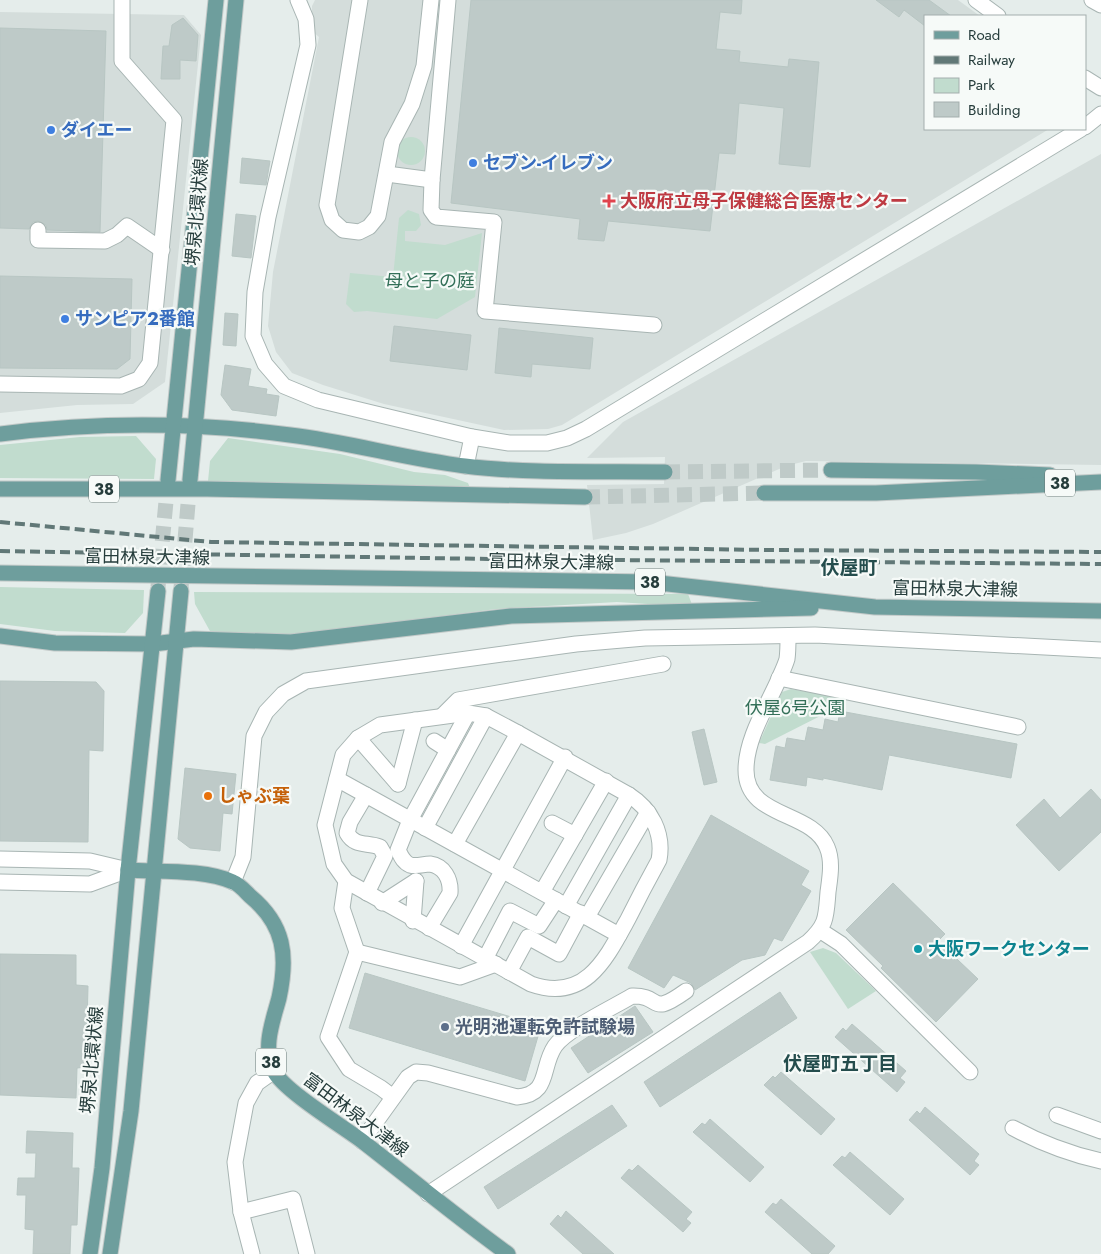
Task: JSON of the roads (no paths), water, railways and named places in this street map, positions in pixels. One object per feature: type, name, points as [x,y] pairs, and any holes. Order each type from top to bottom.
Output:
[{"type":"main road","name":"堺泉北環状線","points":[[173,426],[216,0]]},
{"type":"main road","name":"堺泉北環状線","points":[[195,427],[236,0]]},
{"type":"main road","points":[[0,434],[86,426],[220,427],[292,435],[407,458],[466,466],[506,470],[665,472]]},
{"type":"main road","points":[[168,480],[173,426]]},
{"type":"main road","points":[[190,480],[195,427]]},
{"type":"main road","points":[[831,470],[976,472],[1101,478]]},
{"type":"main road","name":"38","points":[[764,493],[876,493],[1101,482]]},
{"type":"main road","name":"38","points":[[0,489],[208,489],[585,497]]},
{"type":"main road","name":"富田林泉大津線","points":[[0,573],[650,582],[875,606],[1101,611]]},
{"type":"main road","name":"富田林泉大津線","points":[[158,591],[128,870],[211,876],[234,882],[254,899],[271,918],[280,938],[285,970],[267,1048],[274,1071],[285,1085],[362,1141],[428,1194],[508,1254]]},
{"type":"main road","name":"富田林泉大津線","points":[[152,871],[181,591]]},
{"type":"main road","points":[[0,636],[55,643],[153,644],[176,640],[291,642],[511,616],[875,606]]},
{"type":"main road","name":"堺泉北環状線","points":[[90,1254],[102,1168],[128,870]]},
{"type":"main road","points":[[110,1254],[131,1111],[152,871]]},
{"type":"street","points":[[0,384],[121,386],[139,378],[150,363],[174,120],[122,61],[122,0]]},
{"type":"street","points":[[298,0],[306,19],[308,45],[268,218],[255,292],[253,336],[265,364],[284,386],[318,400],[472,437],[510,444],[547,443],[567,438],[1079,130]]},
{"type":"street","points":[[360,0],[328,206],[332,220],[344,230],[359,232],[369,228],[378,216],[392,142],[412,104],[422,74],[431,0]]},
{"type":"street","points":[[448,0],[431,210],[436,217],[494,222],[485,311],[654,325]]},
{"type":"street","points":[[976,0],[997,15]]},
{"type":"street","points":[[1092,0],[1101,5]]},
{"type":"street","points":[[1086,79],[1101,88]]},
{"type":"street","points":[[1086,126],[1101,114]]},
{"type":"street","points":[[387,174],[432,180]]},
{"type":"street","points":[[38,230],[38,240],[105,241],[117,235],[126,226],[162,250]]},
{"type":"street","points":[[466,466],[472,437]]},
{"type":"street","points":[[234,882],[243,857],[254,736],[266,712],[283,694],[306,681],[576,644],[645,638],[788,637],[815,635],[1101,650]]},
{"type":"street","points":[[428,1194],[808,942],[821,931],[826,921],[830,872],[827,846],[819,834],[808,825],[773,810],[752,793],[745,772],[748,749],[787,661],[788,637]]},
{"type":"street","points":[[443,715],[458,700],[662,664]]},
{"type":"street","points":[[779,678],[1018,727]]},
{"type":"street","points":[[429,928],[450,892],[451,884],[448,877],[439,867],[428,864],[420,866],[409,864],[402,859],[398,850],[410,820],[468,713]]},
{"type":"street","points":[[468,713],[486,716],[565,757],[629,794],[643,804],[658,830],[661,849],[658,860],[604,962],[588,978],[568,987],[545,989],[530,984],[413,921],[346,882],[334,864],[325,825],[343,755],[358,738],[380,725],[468,713]]},
{"type":"street","points":[[425,828],[452,794],[486,716]]},
{"type":"street","points":[[358,738],[398,784],[415,720]]},
{"type":"street","points":[[455,844],[518,733]]},
{"type":"street","points":[[434,742],[448,750]]},
{"type":"street","points":[[461,946],[565,757]]},
{"type":"street","points":[[336,779],[619,935]]},
{"type":"street","points":[[542,892],[606,781]]},
{"type":"street","points":[[496,965],[510,911],[540,926],[561,903],[629,794]]},
{"type":"street","points":[[366,796],[350,822],[347,833],[351,841],[358,844],[380,847],[386,856],[366,894]]},
{"type":"street","points":[[357,952],[460,977],[496,965],[528,937],[559,954],[648,812]]},
{"type":"street","points":[[552,823],[575,835]]},
{"type":"street","points":[[0,859],[90,862],[128,870]]},
{"type":"street","points":[[0,882],[90,884],[128,870]]},
{"type":"street","points":[[382,902],[416,881],[413,921]]},
{"type":"street","points":[[346,882],[342,908],[357,952],[328,1037],[349,1069],[393,1097]]},
{"type":"street","points":[[821,931],[841,944],[970,1072]]},
{"type":"street","points":[[362,1141],[408,1077],[416,1072],[428,1073],[517,1097],[531,1096],[541,1086],[554,1048],[563,1036],[632,996],[642,996],[661,1006],[686,991]]},
{"type":"street","points":[[252,1254],[241,1212],[235,1162],[246,1103],[258,1083],[274,1071]]},
{"type":"street","points":[[1057,1115],[1101,1131]]},
{"type":"street","points":[[1013,1128],[1034,1140],[1080,1156],[1101,1160]]},
{"type":"street","points":[[241,1212],[293,1199],[307,1254]]},
{"type":"tunnel","points":[[665,472],[831,470]]},
{"type":"tunnel","points":[[158,587],[168,480]]},
{"type":"tunnel","points":[[181,588],[190,480]]},
{"type":"tunnel","points":[[585,497],[764,493]]},
{"type":"railway","points":[[0,522],[211,542],[769,550],[1101,552]]},
{"type":"railway","points":[[0,551],[488,559],[1101,564]]},
{"type":"place","name":"ダイエー","points":[[51,130]]},
{"type":"place","name":"セブン-イレブン","points":[[473,163]]},
{"type":"place","name":"大阪府立母子保健総合医療センター","points":[[609,201]]},
{"type":"place","name":"サンピア2番館","points":[[65,319]]},
{"type":"place","name":"しゃぶ葉","points":[[208,796]]},
{"type":"place","name":"大阪ワークセンター","points":[[918,949]]},
{"type":"place","name":"光明池運転免許試験場","points":[[445,1027]]},
{"type":"district","name":"伏屋町","points":[[849,567]]},
{"type":"district","name":"伏屋町五丁目","points":[[840,1063]]},
{"type":"park label","name":"母と子の庭","points":[[430,281]]},
{"type":"park label","name":"伏屋６号公園","points":[[795,708]]}]
